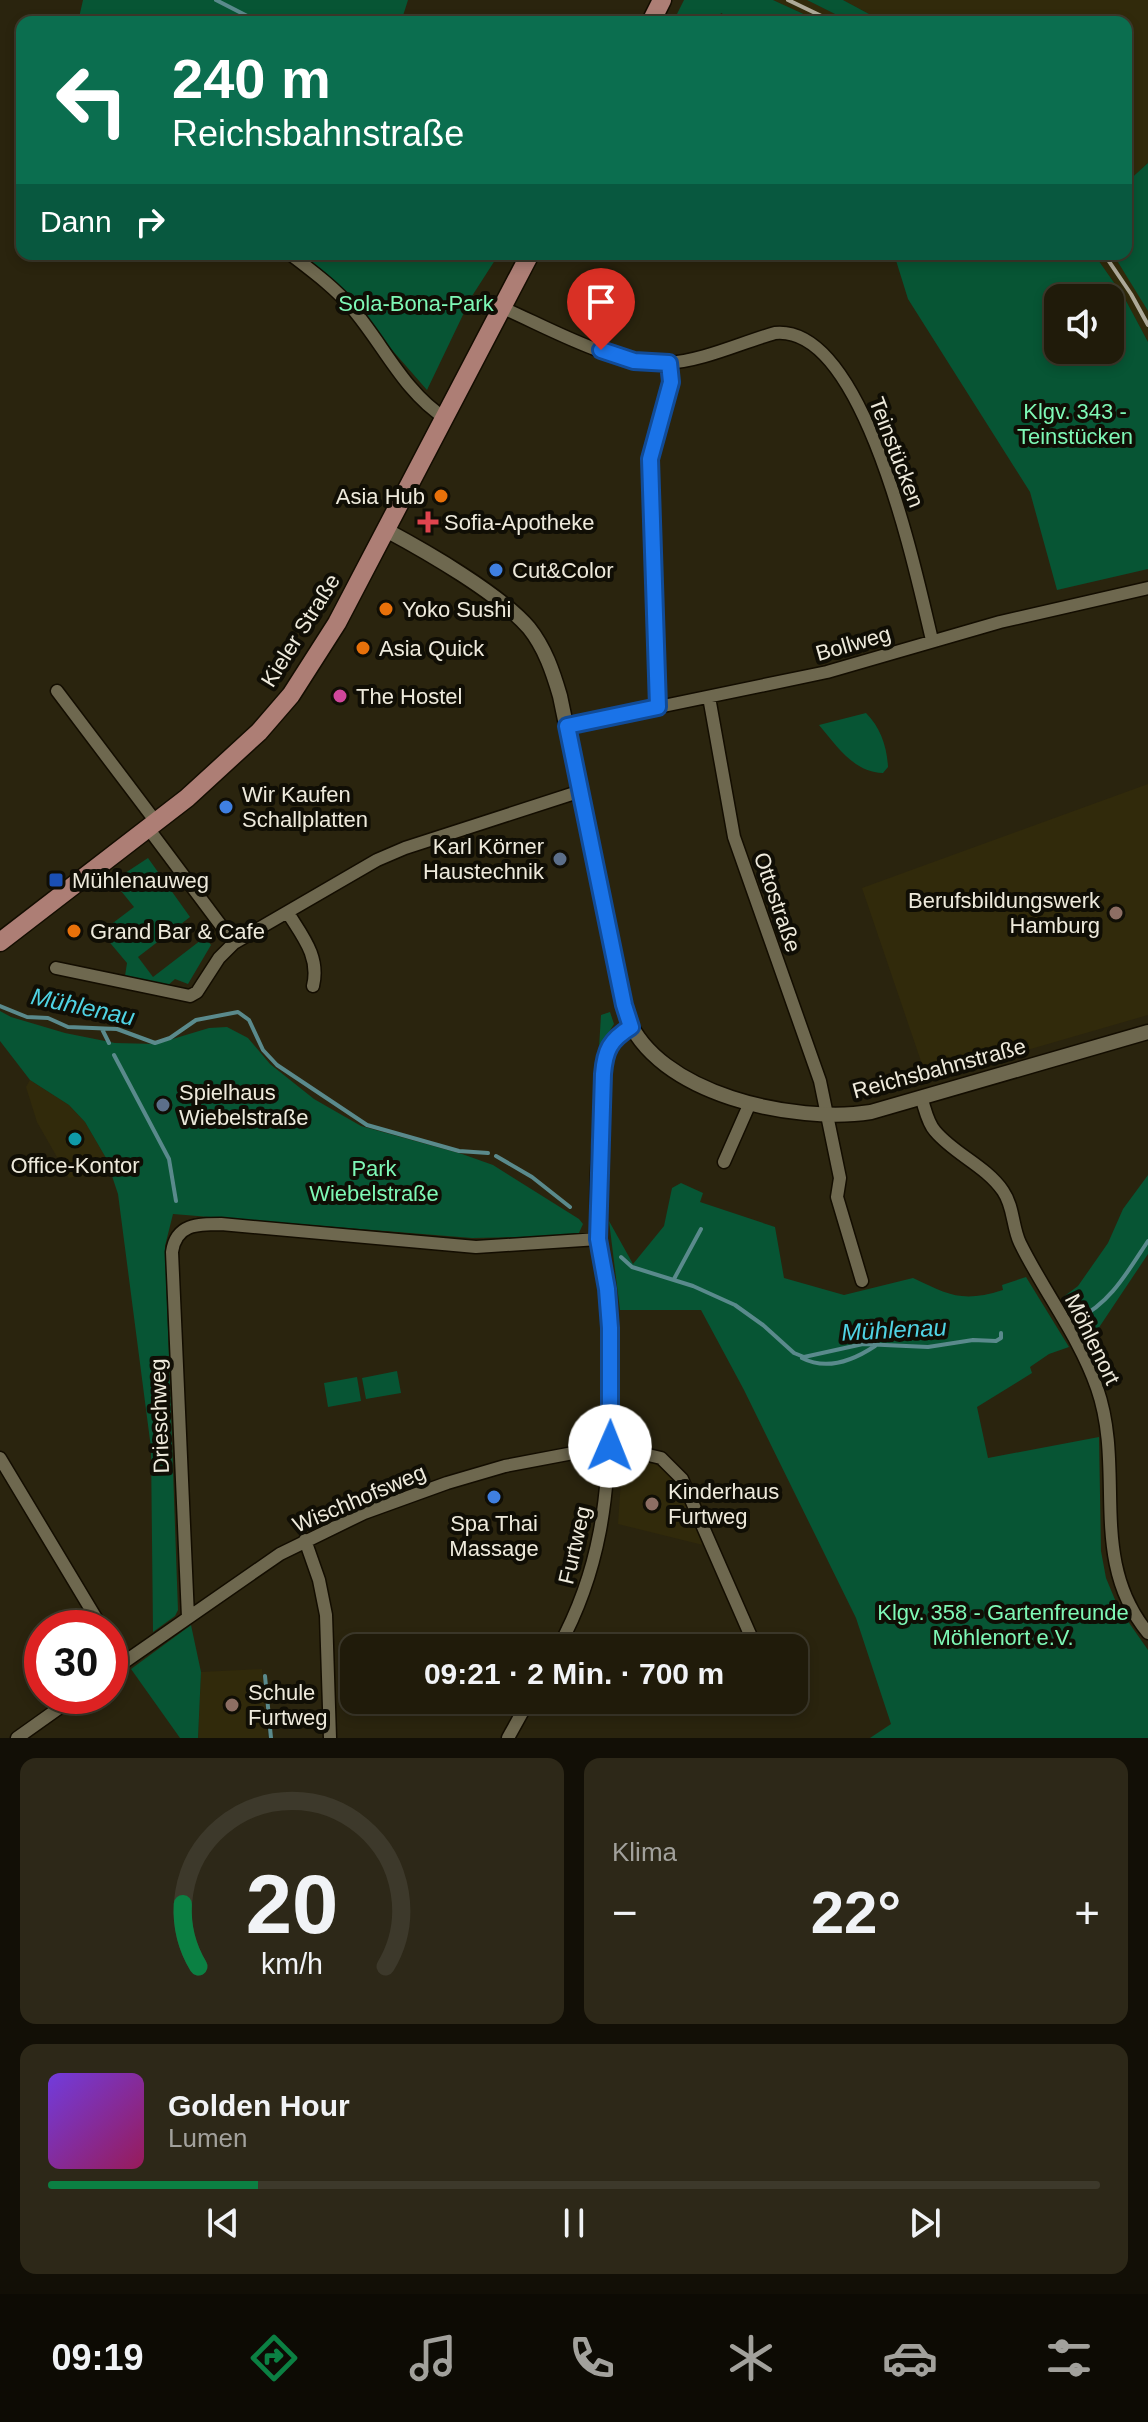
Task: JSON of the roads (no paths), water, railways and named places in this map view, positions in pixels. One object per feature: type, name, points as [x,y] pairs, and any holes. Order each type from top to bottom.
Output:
[{"type":"main road","name":"Kieler Straße","points":[[0,942],[224,766],[291,695],[323,647],[527,260]]},
{"type":"street","points":[[298,260],[325,281],[352,309],[421,398],[445,418]]},
{"type":"street","points":[[503,308],[623,357],[669,363],[671,382],[650,459],[658,707]]},
{"type":"street","name":"Teinstücken","points":[[669,363],[787,332],[802,337],[839,371],[866,420],[889,476],[932,640]]},
{"type":"street","name":"Reichsbahnstraße","points":[[386,530],[495,599],[529,629],[548,658],[567,726],[631,1027],[645,1048],[670,1070],[750,1103],[827,1115],[871,1112],[1148,1032]]},
{"type":"street","name":"Bollweg","points":[[567,726],[827,672],[1000,622],[1148,588]]},
{"type":"street","points":[[57,691],[234,943]]},
{"type":"street","name":"Ottostraße","points":[[709,697],[734,837],[820,1081],[840,1178],[837,1197],[862,1281]]},
{"type":"street","points":[[56,968],[190,996],[197,992],[219,958],[234,943],[392,854],[581,791]]},
{"type":"street","points":[[288,913],[314,957],[317,971],[313,986]]},
{"type":"street","name":"Furtweg","points":[[565,1634],[584,1596],[596,1558],[604,1511],[610,1446],[610,1335],[607,1289],[598,1239],[604,1062],[613,1040],[631,1027]]},
{"type":"street","name":"Möhlenort","points":[[921,1097],[934,1130],[994,1180],[1007,1197],[1019,1241],[1084,1355],[1107,1427],[1113,1560],[1123,1592],[1148,1633]]},
{"type":"street","points":[[724,1162],[750,1103]]},
{"type":"street","name":"Drieschweg","points":[[188,1617],[172,1252],[180,1233],[195,1224],[221,1224],[476,1247],[598,1239]]},
{"type":"street","points":[[610,1446],[661,1458],[682,1479],[748,1634]]},
{"type":"street","name":"Wischhofsweg","points":[[128,1659],[280,1554],[364,1513],[505,1466],[610,1446]]},
{"type":"street","points":[[0,1458],[91,1610]]},
{"type":"street","points":[[305,1540],[319,1580],[326,1615],[330,1738]]},
{"type":"street","points":[[17,1738],[51,1714]]},
{"type":"street","points":[[508,1738],[521,1714]]},
{"type":"waterway","points":[[216,0],[247,16]]},
{"type":"waterway","name":"Mühlenau","points":[[0,1006],[27,1017],[48,1018],[68,1027],[117,1029],[155,1043],[170,1038],[196,1020],[238,1012],[249,1020],[263,1050],[277,1065],[367,1125],[459,1151],[488,1153]]},
{"type":"waterway","points":[[102,1029],[109,1043]]},
{"type":"waterway","points":[[114,1055],[169,1159],[176,1201]]},
{"type":"waterway","name":"Mühlenau","points":[[496,1156],[532,1177],[570,1207]]},
{"type":"waterway","points":[[674,1279],[701,1229]]},
{"type":"waterway","name":"Mühlenau","points":[[1077,1319],[1109,1296],[1148,1241]]},
{"type":"waterway","name":"Mühlenau","points":[[621,1257],[632,1267],[693,1286],[735,1305],[794,1353],[804,1357],[863,1344],[928,1347],[973,1340],[996,1341],[1001,1338],[1001,1333]]},
{"type":"waterway","points":[[802,1358],[831,1364],[858,1356],[875,1346]]},
{"type":"waterway","points":[[265,1676],[271,1738]]},
{"type":"railway","points":[[788,0],[821,16]]},
{"type":"railway","points":[[1108,260],[1148,325]]},
{"type":"place","name":"Asia Hub","points":[[441,496]]},
{"type":"place","name":"Sofia-Apotheke","points":[[428,522]]},
{"type":"place","name":"Cut&Color","points":[[496,570]]},
{"type":"place","name":"Yoko Sushi","points":[[386,609]]},
{"type":"place","name":"Asia Quick","points":[[363,648]]},
{"type":"place","name":"The Hostel","points":[[340,696]]},
{"type":"place","name":"Wir Kaufen Schallplatten","points":[[226,807]]},
{"type":"place","name":"Karl Körner Haustechnik","points":[[560,859]]},
{"type":"place","name":"Mühlenauweg","points":[[56,880]]},
{"type":"place","name":"Berufsbildungswerk Hamburg","points":[[1116,913]]},
{"type":"place","name":"Grand Bar & Cafe","points":[[74,931]]},
{"type":"place","name":"Spielhaus Wiebelstraße","points":[[163,1105]]},
{"type":"place","name":"Office-Kontor","points":[[75,1139]]},
{"type":"place","name":"Spa Thai Massage","points":[[494,1497]]},
{"type":"place","name":"Kinderhaus Furtweg","points":[[652,1504]]},
{"type":"place","name":"Schule Furtweg","points":[[232,1705]]},
{"type":"park label","name":"Sola-Bona-Park","points":[[416,303]]},
{"type":"park label","name":"Klgv. 343 - Teinstücken","points":[[1075,424]]},
{"type":"park label","name":"Park Wiebelstraße","points":[[374,1180]]},
{"type":"park label","name":"Klgv. 358 - Gartenfreunde Möhlenort e.V.","points":[[1003,1624]]}]
